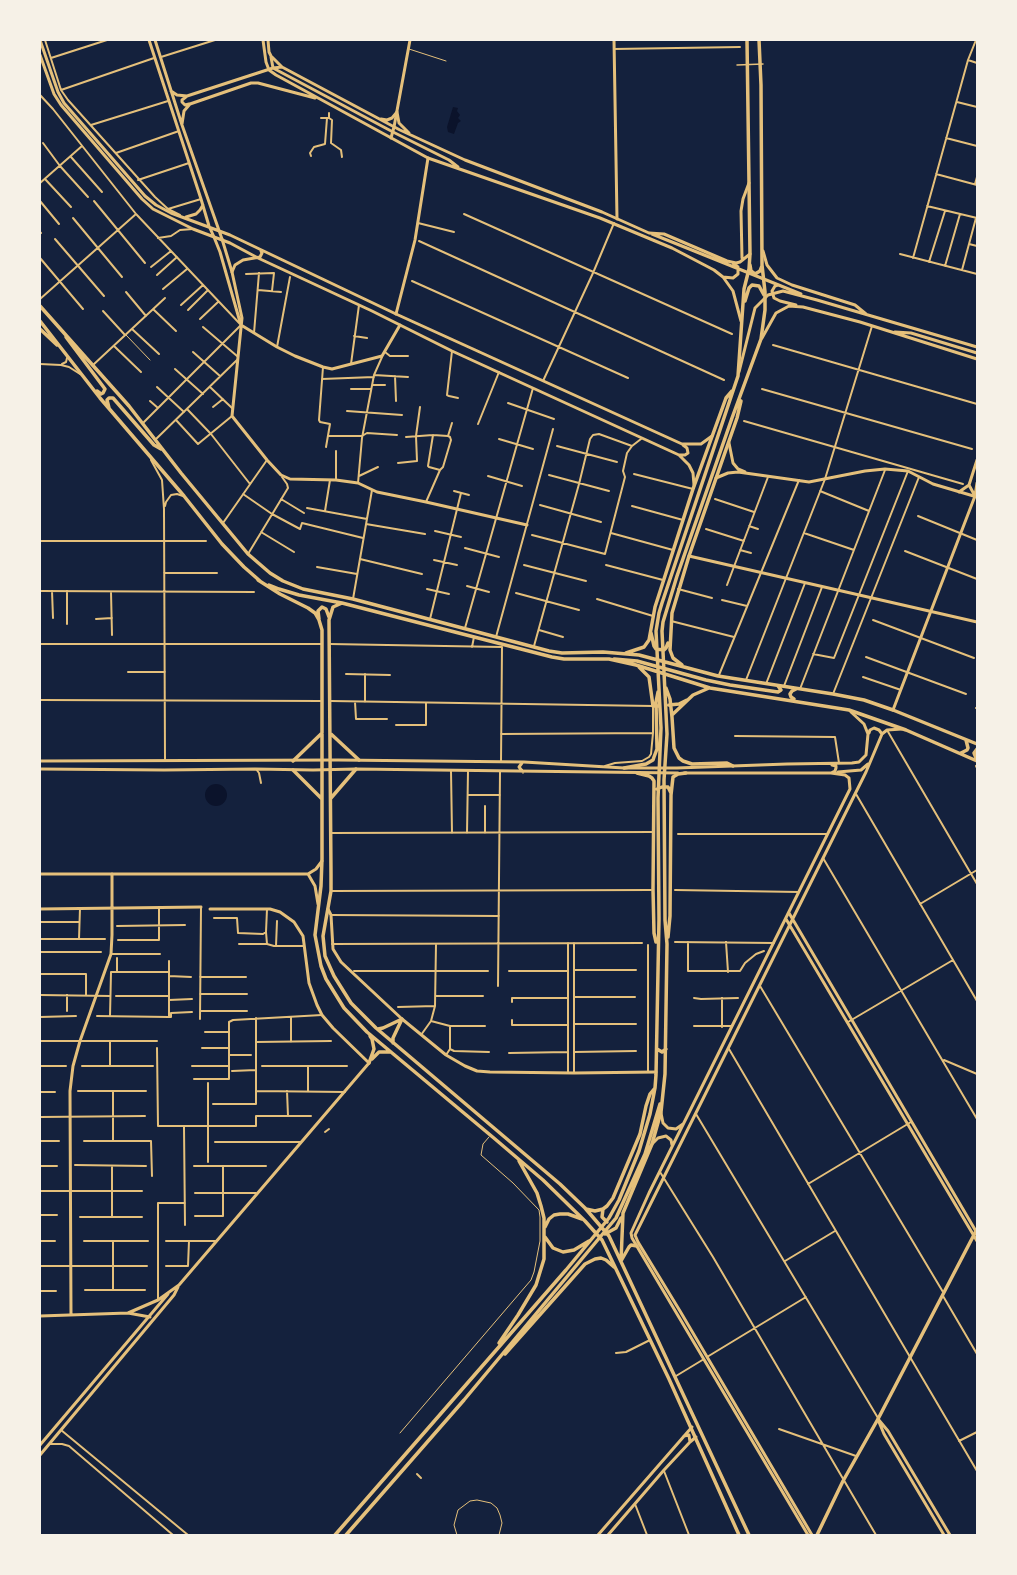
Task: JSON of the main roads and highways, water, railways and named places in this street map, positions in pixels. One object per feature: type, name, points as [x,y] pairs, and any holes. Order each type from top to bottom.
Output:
[{"type":"main road","points":[[40,40],[58,92],[64,103],[145,196],[156,205],[171,213],[218,229],[396,314],[682,444],[687,448],[688,453],[685,455],[679,455]]},
{"type":"main road","points":[[149,40],[202,199],[209,226],[220,252],[241,325],[277,347],[323,367],[336,369],[382,356],[400,325]]},
{"type":"main road","points":[[155,40],[182,125],[222,239],[232,272],[242,318],[232,416],[282,477],[290,479],[336,480],[358,483],[372,490],[527,525]]},
{"type":"main road","points":[[263,40],[266,62],[280,78],[428,158],[614,223],[672,248],[714,270],[723,277],[735,296],[742,327]]},
{"type":"main road","points":[[268,40],[269,52],[271,56],[271,69]]},
{"type":"main road","points":[[391,138],[410,40]]},
{"type":"main road","points":[[614,40],[617,219]]},
{"type":"main road","points":[[747,40],[751,271],[755,274],[760,271],[762,265]]},
{"type":"main road","points":[[759,40],[761,85],[762,265],[765,292],[765,310],[761,339]]},
{"type":"main road","points":[[40,55],[54,94],[61,105],[153,210],[193,229],[222,239],[258,258],[359,305],[452,351],[679,455],[689,465],[693,473],[693,489]]},
{"type":"main road","points":[[271,56],[282,67],[394,127],[465,160],[617,219],[817,300]]},
{"type":"main road","points":[[171,91],[177,96],[187,96],[271,69],[282,67]]},
{"type":"main road","points":[[271,69],[449,160],[460,168]]},
{"type":"main road","points":[[187,96],[182,100],[185,105],[251,83],[258,83],[320,100]]},
{"type":"main road","points":[[182,125],[184,111],[190,104]]},
{"type":"main road","points":[[379,119],[387,120],[392,118],[397,112]]},
{"type":"main road","points":[[397,112],[399,123],[403,128],[417,138]]},
{"type":"main road","points":[[396,314],[406,278],[418,223],[428,158]]},
{"type":"main road","points":[[742,258],[741,211],[743,199],[749,183]]},
{"type":"main road","points":[[184,218],[196,214],[203,205]]},
{"type":"main road","points":[[649,233],[664,234],[737,265],[738,274],[733,278],[723,277]]},
{"type":"main road","points":[[762,248],[769,270],[777,278],[792,285],[855,305],[867,315]]},
{"type":"main road","points":[[232,272],[239,262],[248,258],[258,258],[262,255],[261,250]]},
{"type":"main road","points":[[729,262],[740,262],[750,254]]},
{"type":"main road","points":[[272,264],[270,261],[271,258],[276,257]]},
{"type":"main road","points":[[738,376],[744,289],[750,260]]},
{"type":"main road","points":[[792,285],[783,284],[775,286],[772,291],[774,298],[780,301],[872,326],[977,360]]},
{"type":"main road","points":[[743,306],[749,288],[752,285],[755,285],[759,286],[763,292],[765,310]]},
{"type":"main road","points":[[335,1535],[585,1248],[614,1209],[639,1151],[656,1088],[657,947],[659,919],[658,798],[661,739],[660,686],[656,631],[658,613],[746,351],[752,315],[755,308],[761,300],[768,295],[783,292],[817,300],[977,347]]},
{"type":"main road","points":[[40,306],[143,423],[248,554],[270,573],[283,581],[303,589],[353,599],[562,653],[624,653],[652,658],[718,676],[799,688],[864,700],[893,710],[977,744]]},
{"type":"main road","points":[[667,944],[665,920],[664,780],[667,734],[662,631],[665,615],[732,418],[761,339],[776,313],[789,306],[803,307]]},
{"type":"main road","points":[[40,321],[113,415],[184,496],[222,544],[258,580],[280,594],[308,608],[315,613],[319,620]]},
{"type":"main road","points":[[57,325],[80,357],[104,386],[104,392],[98,393],[86,381]]},
{"type":"main road","points":[[40,329],[61,348]]},
{"type":"main road","points":[[885,330],[911,333],[977,353]]},
{"type":"main road","points":[[624,653],[644,647],[648,640],[663,580],[693,489],[726,398],[733,388]]},
{"type":"main road","points":[[690,669],[680,664],[671,654],[670,621],[678,589],[737,418],[743,391]]},
{"type":"main road","points":[[113,415],[107,402],[109,398],[113,398],[154,445],[164,451]]},
{"type":"main road","points":[[682,444],[701,444],[713,435]]},
{"type":"main road","points":[[729,442],[730,457],[733,463],[747,473]]},
{"type":"main road","points":[[959,492],[969,485],[977,460]]},
{"type":"main road","points":[[716,478],[728,473],[747,473],[809,482],[865,471],[886,469],[908,471],[933,484],[976,496]]},
{"type":"main road","points":[[893,710],[976,496],[977,484]]},
{"type":"main road","points":[[969,485],[976,496]]},
{"type":"main road","points":[[689,556],[977,622]]},
{"type":"main road","points":[[258,580],[279,589],[299,595],[342,603],[474,637],[502,646],[552,657],[564,659],[620,658],[637,661],[706,680],[780,692],[781,688],[775,685]]},
{"type":"main road","points":[[342,603],[333,607],[330,620],[331,892],[323,936],[325,956],[334,976],[351,1003],[394,1043],[537,1164],[585,1208],[607,1234],[676,1376],[749,1535]]},
{"type":"main road","points":[[330,620],[327,610],[322,607],[318,610],[322,630],[322,859],[321,886],[315,935],[321,966],[334,993],[344,1008],[367,1032],[516,1157],[585,1221],[602,1240],[692,1427],[739,1535]]},
{"type":"main road","points":[[651,632],[654,646],[658,650],[664,650],[666,648],[670,636]]},
{"type":"main road","points":[[609,659],[636,665],[710,688],[849,710],[906,730],[977,760]]},
{"type":"main road","points":[[636,665],[649,677],[653,706],[674,705],[687,700]]},
{"type":"main road","points":[[665,683],[670,699],[674,748],[679,758],[683,762],[692,764],[727,763],[733,766]]},
{"type":"main road","points":[[624,768],[643,765],[653,760],[656,749],[656,702],[660,686]]},
{"type":"main road","points":[[653,733],[687,700],[700,691],[710,688]]},
{"type":"main road","points":[[799,688],[792,691],[790,695],[792,698],[801,702]]},
{"type":"main road","points":[[322,755],[326,759],[524,762],[624,768],[677,768],[819,763],[852,764],[859,762],[866,755],[868,734],[864,724],[849,710]]},
{"type":"main road","points":[[868,734],[870,730],[874,728],[879,730],[882,734]]},
{"type":"main road","points":[[812,1535],[635,1235],[870,763],[882,734],[887,730],[906,730]]},
{"type":"main road","points":[[293,761],[322,733]]},
{"type":"main road","points":[[331,734],[359,760]]},
{"type":"main road","points":[[961,753],[968,748],[966,740]]},
{"type":"main road","points":[[977,748],[974,753],[977,760]]},
{"type":"main road","points":[[40,761],[322,761],[331,758]]},
{"type":"main road","points":[[524,762],[520,764],[519,767],[524,772]]},
{"type":"main road","points":[[819,763],[836,766],[836,770],[831,773]]},
{"type":"main road","points":[[40,769],[356,769],[500,772],[831,773],[862,770],[870,763]]},
{"type":"main road","points":[[331,798],[356,769]]},
{"type":"main road","points":[[293,770],[322,799]]},
{"type":"main road","points":[[322,778],[326,773],[328,773],[331,777]]},
{"type":"main road","points":[[637,773],[652,778],[654,795],[654,933],[657,947]]},
{"type":"main road","points":[[597,1234],[607,1234],[616,1228],[621,1213],[634,1189],[652,1144],[661,1112],[664,1092],[666,1049],[667,944],[671,896],[671,795],[673,777],[678,774],[686,773]]},
{"type":"main road","points":[[808,1535],[632,1238],[631,1232],[850,789],[851,784],[849,778],[845,775],[831,773]]},
{"type":"main road","points":[[654,795],[657,788],[665,787],[670,789],[671,795]]},
{"type":"main road","points":[[40,874],[308,874],[316,869],[322,859]]},
{"type":"main road","points":[[71,1315],[70,1091],[73,1066],[80,1041],[111,954],[113,908],[112,874]]},
{"type":"main road","points":[[308,874],[315,886],[318,907]]},
{"type":"main road","points":[[40,909],[200,907]]},
{"type":"main road","points":[[210,909],[267,909],[280,912],[294,922],[303,936],[309,983],[312,994],[322,1015],[333,1028],[369,1063]]},
{"type":"main road","points":[[328,909],[332,944],[335,954],[345,967],[402,1019],[446,1055],[465,1066],[484,1072],[656,1072]]},
{"type":"main road","points":[[789,913],[850,1021],[976,1232],[977,1241]]},
{"type":"main road","points":[[786,918],[850,1021]]},
{"type":"main road","points":[[315,935],[319,938],[323,936]]},
{"type":"main road","points":[[316,944],[320,940],[324,944]]},
{"type":"main road","points":[[378,1029],[402,1019]]},
{"type":"main road","points":[[394,1043],[393,1038],[402,1019]]},
{"type":"main road","points":[[367,1032],[374,1044],[374,1052],[369,1063]]},
{"type":"main road","points":[[657,1049],[662,1052],[666,1049]]},
{"type":"main road","points":[[40,1445],[170,1292],[179,1285],[217,1242],[369,1063],[381,1051],[392,1052]]},
{"type":"main road","points":[[713,1067],[714,1071],[718,1070]]},
{"type":"main road","points":[[704,1085],[708,1083],[710,1086]]},
{"type":"main road","points":[[585,1208],[595,1211],[603,1209],[613,1198],[635,1149],[650,1094],[656,1088]]},
{"type":"main road","points":[[603,1209],[602,1217],[604,1219],[610,1223],[618,1221],[645,1154],[664,1092]]},
{"type":"main road","points":[[661,1112],[663,1123],[668,1128],[676,1129],[684,1123]]},
{"type":"main road","points":[[473,1120],[478,1114]]},
{"type":"main road","points":[[652,1144],[658,1138],[666,1136],[672,1141],[671,1149]]},
{"type":"main road","points":[[490,1356],[518,1315],[536,1285],[544,1259],[544,1218],[541,1206],[537,1193],[516,1157]]},
{"type":"main road","points":[[346,1535],[464,1400],[621,1213]]},
{"type":"main road","points":[[621,1213],[621,1262]]},
{"type":"main road","points":[[585,1221],[568,1214],[554,1215],[546,1224],[544,1231],[545,1239],[553,1248],[563,1252],[574,1250],[592,1239]]},
{"type":"main road","points":[[818,1535],[843,1481],[878,1419],[976,1232]]},
{"type":"main road","points":[[621,1262],[629,1247],[631,1245],[637,1246]]},
{"type":"main road","points":[[496,1361],[512,1348],[585,1264],[601,1258],[606,1260],[616,1269]]},
{"type":"main road","points":[[128,1314],[158,1300],[179,1285]]},
{"type":"main road","points":[[40,1455],[174,1295],[179,1285]]},
{"type":"main road","points":[[40,1316],[128,1314],[149,1317],[153,1320]]},
{"type":"main road","points":[[457,1394],[458,1399],[461,1401],[464,1400]]},
{"type":"main road","points":[[878,1419],[888,1431],[950,1535]]},
{"type":"main road","points":[[878,1419],[884,1434],[944,1535]]},
{"type":"main road","points":[[598,1535],[692,1427]]},
{"type":"main road","points":[[884,1434],[886,1430],[888,1431]]},
{"type":"main road","points":[[683,1436],[689,1435],[690,1442]]},
{"type":"main road","points":[[608,1535],[664,1470],[696,1437]]},
{"type":"water","points":[[453,107],[458,108],[457,111],[460,115],[458,118],[461,121],[458,123],[454,134],[448,132],[447,127]]},
{"type":"water","points":[[216,784],[224,787],[227,795],[224,803],[216,806],[208,803],[205,795],[208,787]]}]
